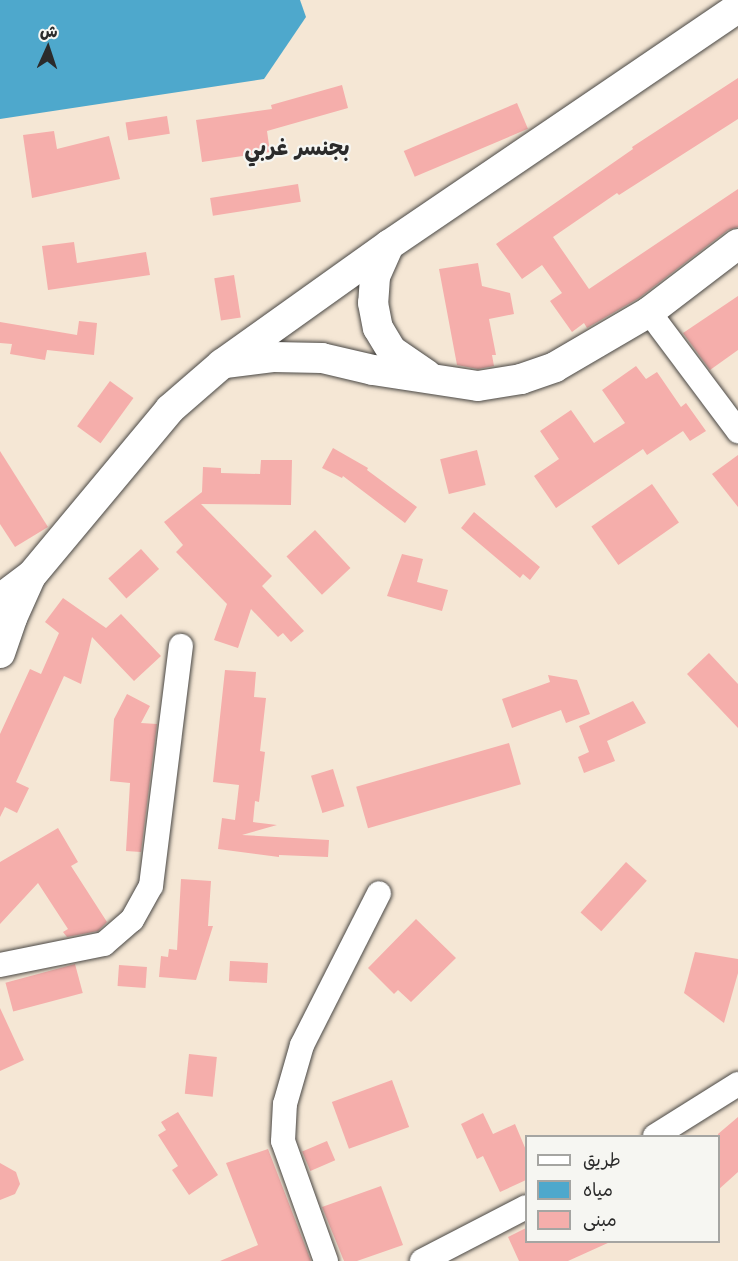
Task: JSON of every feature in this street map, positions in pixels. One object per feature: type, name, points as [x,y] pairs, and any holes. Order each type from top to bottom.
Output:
[{"type":"main road","points":[[0,599],[31,576],[170,410],[222,364],[389,245],[738,8]]},
{"type":"main road","points":[[222,364],[273,357],[322,358],[432,380],[478,386],[521,379],[555,367],[649,312],[738,244]]},
{"type":"main road","points":[[389,245],[375,277],[373,303],[378,328],[392,351],[432,380]]},
{"type":"main road","points":[[0,653],[12,618],[31,576]]},
{"type":"street","points":[[649,312],[738,431]]},
{"type":"street","points":[[0,965],[104,944],[132,920],[151,886],[181,646]]},
{"type":"street","points":[[326,1261],[284,1141],[285,1104],[302,1045],[379,893]]},
{"type":"street","points":[[657,1135],[738,1084]]},
{"type":"street","points":[[422,1261],[525,1208]]},
{"type":"water","points":[[0,0],[300,0],[306,17],[264,79],[0,119]]},
{"type":"building","points":[[738,78],[738,119],[619,195],[617,193],[553,237],[589,289],[738,189],[738,227],[728,230],[639,298],[587,328],[584,323],[572,332],[550,301],[562,293],[542,265],[522,279],[496,244],[633,149],[632,147]]},
{"type":"building","points":[[342,85],[348,108],[267,131],[270,152],[202,162],[196,120],[272,109],[271,105]]},
{"type":"building","points":[[517,103],[528,129],[415,177],[404,151]]},
{"type":"building","points":[[167,116],[170,134],[128,140],[126,123]]},
{"type":"building","points":[[54,131],[57,149],[109,136],[120,179],[32,198],[23,135]]},
{"type":"building","points":[[298,184],[301,202],[213,216],[210,198]]},
{"type":"building","points":[[74,242],[77,263],[146,252],[150,275],[48,290],[42,246]]},
{"type":"building","points":[[478,263],[482,286],[510,293],[514,314],[489,319],[496,355],[492,355],[494,366],[478,369],[457,365],[439,269]]},
{"type":"building","points":[[234,275],[241,317],[221,321],[214,278]]},
{"type":"building","points":[[738,296],[738,350],[710,370],[683,333]]},
{"type":"building","points":[[79,321],[97,323],[94,355],[47,350],[45,360],[10,354],[12,344],[0,343],[0,322],[77,335]]},
{"type":"building","points":[[636,366],[646,379],[657,372],[681,407],[686,403],[706,431],[690,441],[683,431],[647,455],[643,449],[556,508],[534,476],[559,459],[540,431],[571,410],[594,443],[625,423],[602,390]]},
{"type":"building","points":[[110,381],[133,398],[101,443],[77,426]]},
{"type":"building","points":[[333,448],[368,468],[367,470],[417,507],[405,523],[343,476],[342,478],[322,468]]},
{"type":"building","points":[[477,450],[486,485],[449,494],[440,459]]},
{"type":"building","points":[[0,451],[48,527],[15,547],[0,524]]},
{"type":"building","points":[[738,455],[738,507],[712,474]]},
{"type":"building","points":[[261,460],[292,460],[291,505],[201,504],[272,576],[262,586],[304,631],[291,642],[283,633],[278,637],[251,609],[238,648],[214,640],[227,604],[176,552],[183,545],[164,522],[202,492],[203,467],[221,468],[221,473],[260,474]]},
{"type":"building","points":[[652,484],[679,523],[618,565],[591,526]]},
{"type":"building","points":[[474,512],[540,567],[530,580],[523,574],[520,578],[461,528]]},
{"type":"building","points":[[315,530],[350,568],[322,595],[286,557]]},
{"type":"building","points":[[141,549],[159,569],[126,599],[108,578]]},
{"type":"building","points":[[402,554],[423,559],[417,582],[448,590],[442,611],[387,596]]},
{"type":"building","points":[[63,598],[106,628],[121,614],[161,656],[134,681],[92,637],[81,684],[64,676],[16,782],[29,788],[17,813],[5,807],[0,817],[0,734],[30,669],[41,674],[59,633],[45,622]]},
{"type":"building","points":[[709,653],[738,684],[738,728],[687,674]]},
{"type":"building","points":[[225,670],[256,672],[254,697],[266,698],[260,751],[265,752],[259,802],[255,801],[253,822],[277,825],[242,835],[329,840],[328,857],[279,855],[279,857],[218,849],[222,818],[235,820],[239,785],[213,782]]},
{"type":"building","points":[[548,675],[577,680],[590,714],[566,723],[561,710],[512,728],[502,699],[550,682]]},
{"type":"building","points":[[127,694],[150,706],[141,723],[157,724],[141,852],[126,851],[130,783],[110,781],[114,719]]},
{"type":"building","points":[[633,701],[646,723],[607,741],[615,761],[584,773],[578,757],[589,752],[579,726]]},
{"type":"building","points":[[509,743],[521,784],[368,828],[356,787]]},
{"type":"building","points":[[333,769],[344,806],[322,813],[311,776]]},
{"type":"building","points":[[58,828],[78,862],[71,866],[107,922],[98,931],[67,937],[63,932],[68,929],[38,883],[0,924],[0,862]]},
{"type":"building","points":[[626,862],[647,881],[601,931],[580,913]]},
{"type":"building","points":[[181,879],[211,881],[208,926],[213,926],[196,980],[159,977],[161,956],[168,957],[169,949],[177,950]]},
{"type":"building","points":[[416,919],[456,958],[411,1002],[398,990],[394,994],[368,968]]},
{"type":"building","points":[[695,952],[738,959],[738,973],[724,1023],[684,993]]},
{"type":"building","points":[[230,961],[268,963],[267,983],[229,981]]},
{"type":"building","points":[[75,964],[83,993],[13,1012],[5,983]]},
{"type":"building","points":[[119,965],[147,967],[145,988],[118,986]]},
{"type":"building","points":[[0,1008],[24,1060],[0,1071]]},
{"type":"building","points":[[189,1054],[217,1057],[213,1097],[185,1094]]},
{"type":"building","points":[[392,1080],[409,1127],[349,1149],[332,1102]]},
{"type":"building","points":[[178,1112],[218,1175],[189,1195],[172,1170],[178,1166],[158,1135],[166,1130],[161,1122]]},
{"type":"building","points":[[483,1113],[493,1134],[515,1124],[525,1148],[525,1180],[500,1192],[483,1156],[477,1159],[461,1124]]},
{"type":"building","points":[[738,1117],[738,1172],[720,1188],[720,1135],[718,1134]]},
{"type":"building","points":[[327,1141],[335,1160],[310,1171],[302,1152]]},
{"type":"building","points":[[268,1149],[311,1261],[220,1261],[258,1245],[226,1163]]},
{"type":"building","points":[[0,1163],[16,1172],[20,1184],[15,1194],[0,1200]]},
{"type":"building","points":[[381,1186],[403,1245],[357,1261],[344,1261],[322,1207]]},
{"type":"building","points":[[525,1228],[525,1243],[608,1243],[568,1261],[519,1261],[508,1237]]},
{"type":"district","name":"بجنسر غربي","points":[[297,146]]}]
